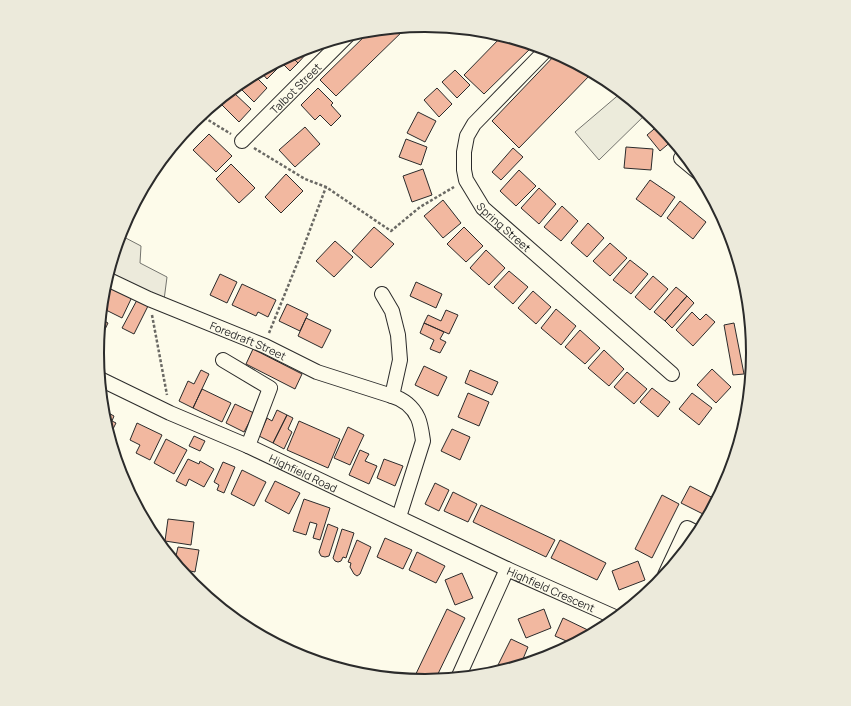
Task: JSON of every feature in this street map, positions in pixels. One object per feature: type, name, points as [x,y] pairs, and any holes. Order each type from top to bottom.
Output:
[{"type":"street","name":"Talbot Street","points":[[242,141],[339,44]]},
{"type":"street","name":"Spring Street","points":[[542,54],[474,124],[467,136],[464,152],[464,170],[466,180],[483,208],[672,374]]},
{"type":"street","name":"Foredraft Street","points":[[113,282],[265,346],[317,372],[398,398],[406,403],[418,418],[423,441],[399,517]]},
{"type":"street","points":[[382,294],[392,311],[398,335],[400,360],[392,396]]},
{"type":"street","points":[[223,360],[270,388],[248,446]]},
{"type":"street","name":"Highfield Road","points":[[106,382],[170,413],[248,446],[507,569]]},
{"type":"street","points":[[675,555],[687,528],[692,531]]},
{"type":"street","name":"Highfield Crescent","points":[[461,672],[507,569],[611,615]]},
{"type":"path","points":[[206,119],[304,179],[326,187],[391,231],[420,207],[466,180]]},
{"type":"path","points":[[265,346],[271,326],[299,259],[326,187]]},
{"type":"path","points":[[149,298],[170,413]]},
{"type":"shaded area","points":[[618,96],[643,117],[599,160],[575,132]]},
{"type":"shaded area","points":[[126,238],[141,246],[140,263],[167,277],[164,300],[114,275]]},
{"type":"building","points":[[400,33],[336,96],[320,80],[363,38]]},
{"type":"building","points":[[498,40],[530,49],[484,94],[464,75]]},
{"type":"building","points":[[305,55],[298,63],[295,60]]},
{"type":"building","points":[[552,58],[589,77],[519,148],[492,121]]},
{"type":"building","points":[[295,60],[298,63],[290,71],[284,65]]},
{"type":"building","points":[[278,68],[267,79],[264,76]]},
{"type":"building","points":[[455,70],[470,85],[457,98],[442,82]]},
{"type":"building","points":[[258,79],[267,88],[254,102],[242,90]]},
{"type":"building","points":[[318,88],[333,103],[331,105],[341,116],[331,126],[320,115],[315,120],[301,105]]},
{"type":"building","points":[[437,88],[452,104],[439,117],[424,100]]},
{"type":"building","points":[[235,94],[251,109],[239,122],[222,105]]},
{"type":"building","points":[[418,112],[436,121],[425,142],[407,133]]},
{"type":"building","points":[[305,127],[320,144],[295,167],[279,150]]},
{"type":"building","points":[[655,129],[669,143],[660,151],[647,135]]},
{"type":"building","points":[[209,134],[232,156],[216,172],[193,150]]},
{"type":"building","points":[[406,139],[427,147],[421,165],[399,157]]},
{"type":"building","points":[[626,147],[653,149],[651,170],[624,168]]},
{"type":"building","points":[[513,148],[523,157],[501,180],[492,172]]},
{"type":"building","points":[[231,164],[255,188],[239,203],[216,179]]},
{"type":"building","points":[[423,169],[432,195],[412,202],[403,176]]},
{"type":"building","points":[[519,170],[536,186],[516,206],[500,191]]},
{"type":"building","points":[[286,174],[303,191],[281,213],[265,197]]},
{"type":"building","points":[[650,180],[675,197],[661,217],[636,199]]},
{"type":"building","points":[[539,188],[556,204],[539,224],[521,208]]},
{"type":"building","points":[[443,200],[461,223],[443,238],[424,216]]},
{"type":"building","points":[[680,201],[706,222],[693,239],[667,218]]},
{"type":"building","points":[[562,206],[578,221],[561,241],[544,227]]},
{"type":"building","points":[[588,223],[604,238],[587,257],[571,243]]},
{"type":"building","points":[[374,227],[394,244],[371,268],[352,251]]},
{"type":"building","points":[[464,227],[483,246],[466,262],[447,244]]},
{"type":"building","points":[[335,241],[353,257],[334,277],[316,261]]},
{"type":"building","points":[[610,243],[627,258],[610,276],[593,261]]},
{"type":"building","points":[[486,250],[505,268],[489,285],[470,268]]},
{"type":"building","points":[[630,260],[648,274],[631,294],[613,280]]},
{"type":"building","points":[[509,271],[528,287],[513,304],[494,287]]},
{"type":"building","points":[[220,274],[237,282],[227,303],[210,295]]},
{"type":"building","points":[[653,276],[668,289],[650,310],[635,297]]},
{"type":"building","points":[[416,282],[442,294],[436,308],[410,296]]},
{"type":"building","points":[[242,284],[276,300],[268,317],[258,312],[256,316],[232,305]]},
{"type":"building","points":[[112,287],[132,297],[122,318],[107,311]]},
{"type":"building","points":[[676,287],[687,296],[665,321],[654,312]]},
{"type":"building","points":[[533,291],[551,307],[536,324],[518,308]]},
{"type":"building","points":[[687,296],[694,303],[672,328],[665,321]]},
{"type":"building","points":[[137,300],[148,306],[134,334],[122,328]]},
{"type":"building","points":[[287,304],[308,314],[300,331],[279,321]]},
{"type":"building","points":[[556,309],[576,326],[561,345],[541,328]]},
{"type":"building","points":[[446,310],[458,315],[449,334],[424,323],[428,315],[441,321]]},
{"type":"building","points":[[692,312],[700,320],[706,314],[715,322],[693,346],[676,330]]},
{"type":"building","points":[[306,318],[331,330],[322,348],[298,336]]},
{"type":"building","points":[[424,323],[444,332],[440,339],[446,342],[440,353],[430,349],[434,340],[420,333]]},
{"type":"building","points":[[734,323],[744,374],[733,375],[724,325]]},
{"type":"building","points":[[580,330],[600,348],[585,364],[565,347]]},
{"type":"building","points":[[253,349],[302,374],[295,389],[246,364]]},
{"type":"building","points":[[604,350],[624,369],[609,386],[588,368]]},
{"type":"building","points":[[424,366],[447,377],[438,396],[415,385]]},
{"type":"building","points":[[712,369],[731,387],[716,403],[697,385]]},
{"type":"building","points":[[201,370],[209,374],[193,408],[179,401],[188,381],[194,384]]},
{"type":"building","points":[[470,370],[498,382],[492,395],[465,383]]},
{"type":"building","points":[[627,372],[647,389],[634,404],[614,387]]},
{"type":"building","points":[[652,388],[670,402],[658,417],[640,402]]},
{"type":"building","points":[[202,389],[231,403],[222,422],[193,408]]},
{"type":"building","points":[[468,393],[489,402],[479,426],[458,417]]},
{"type":"building","points":[[692,393],[712,408],[699,425],[679,409]]},
{"type":"building","points":[[235,404],[254,413],[244,432],[226,423]]},
{"type":"building","points":[[277,410],[287,415],[273,443],[259,436],[267,418],[272,421]]},
{"type":"building","points":[[111,414],[114,416],[112,421]]},
{"type":"building","points":[[287,415],[293,418],[288,429],[292,432],[284,449],[273,443]]},
{"type":"building","points":[[112,421],[116,423],[113,428]]},
{"type":"building","points":[[299,421],[340,439],[328,468],[287,450]]},
{"type":"building","points":[[137,423],[162,435],[150,460],[136,453],[140,445],[130,440]]},
{"type":"building","points":[[348,427],[364,435],[350,465],[334,458]]},
{"type":"building","points":[[452,429],[470,437],[460,460],[441,451]]},
{"type":"building","points":[[194,436],[205,441],[200,451],[189,446]]},
{"type":"building","points":[[166,439],[187,450],[174,474],[154,463]]},
{"type":"building","points":[[360,450],[369,454],[365,461],[377,466],[369,484],[349,475]]},
{"type":"building","points":[[188,459],[199,464],[200,461],[214,469],[204,487],[189,479],[186,486],[176,481]]},
{"type":"building","points":[[384,459],[403,466],[395,486],[377,478]]},
{"type":"building","points":[[223,462],[235,467],[224,493],[217,490],[219,485],[214,482]]},
{"type":"building","points":[[242,470],[266,482],[254,506],[231,494]]},
{"type":"building","points":[[275,481],[300,493],[289,514],[265,501]]},
{"type":"building","points":[[435,483],[449,490],[439,511],[425,504]]},
{"type":"building","points":[[690,486],[712,497],[703,514],[681,503]]},
{"type":"building","points":[[453,492],[477,504],[468,522],[444,511]]},
{"type":"building","points":[[662,495],[679,504],[652,558],[635,549]]},
{"type":"building","points":[[304,499],[330,508],[320,540],[313,538],[317,524],[310,522],[306,535],[293,531]]},
{"type":"building","points":[[481,505],[555,540],[546,557],[473,522]]},
{"type":"building","points":[[168,519],[194,522],[191,545],[166,541]]},
{"type":"building","points":[[328,524],[338,528],[329,556],[325,557],[321,556],[319,552]]},
{"type":"building","points":[[342,529],[354,533],[346,558],[343,557],[341,561],[338,562],[333,558]]},
{"type":"building","points":[[385,538],[412,550],[403,569],[377,557]]},
{"type":"building","points":[[357,540],[371,547],[360,574],[357,576],[350,567],[351,563],[348,562]]},
{"type":"building","points":[[560,540],[606,563],[597,580],[551,558]]},
{"type":"building","points":[[178,547],[199,550],[195,572],[190,571],[176,555]]},
{"type":"building","points":[[417,552],[445,566],[436,583],[409,570]]},
{"type":"building","points":[[638,561],[645,580],[619,590],[612,571]]},
{"type":"building","points":[[462,573],[473,598],[455,605],[445,580]]},
{"type":"building","points":[[447,609],[465,618],[438,673],[416,674]]},
{"type":"building","points":[[544,609],[551,628],[526,638],[518,619]]},
{"type":"building","points":[[563,618],[588,630],[567,641],[555,636]]},
{"type":"building","points":[[511,639],[528,647],[523,659],[498,666]]}]
